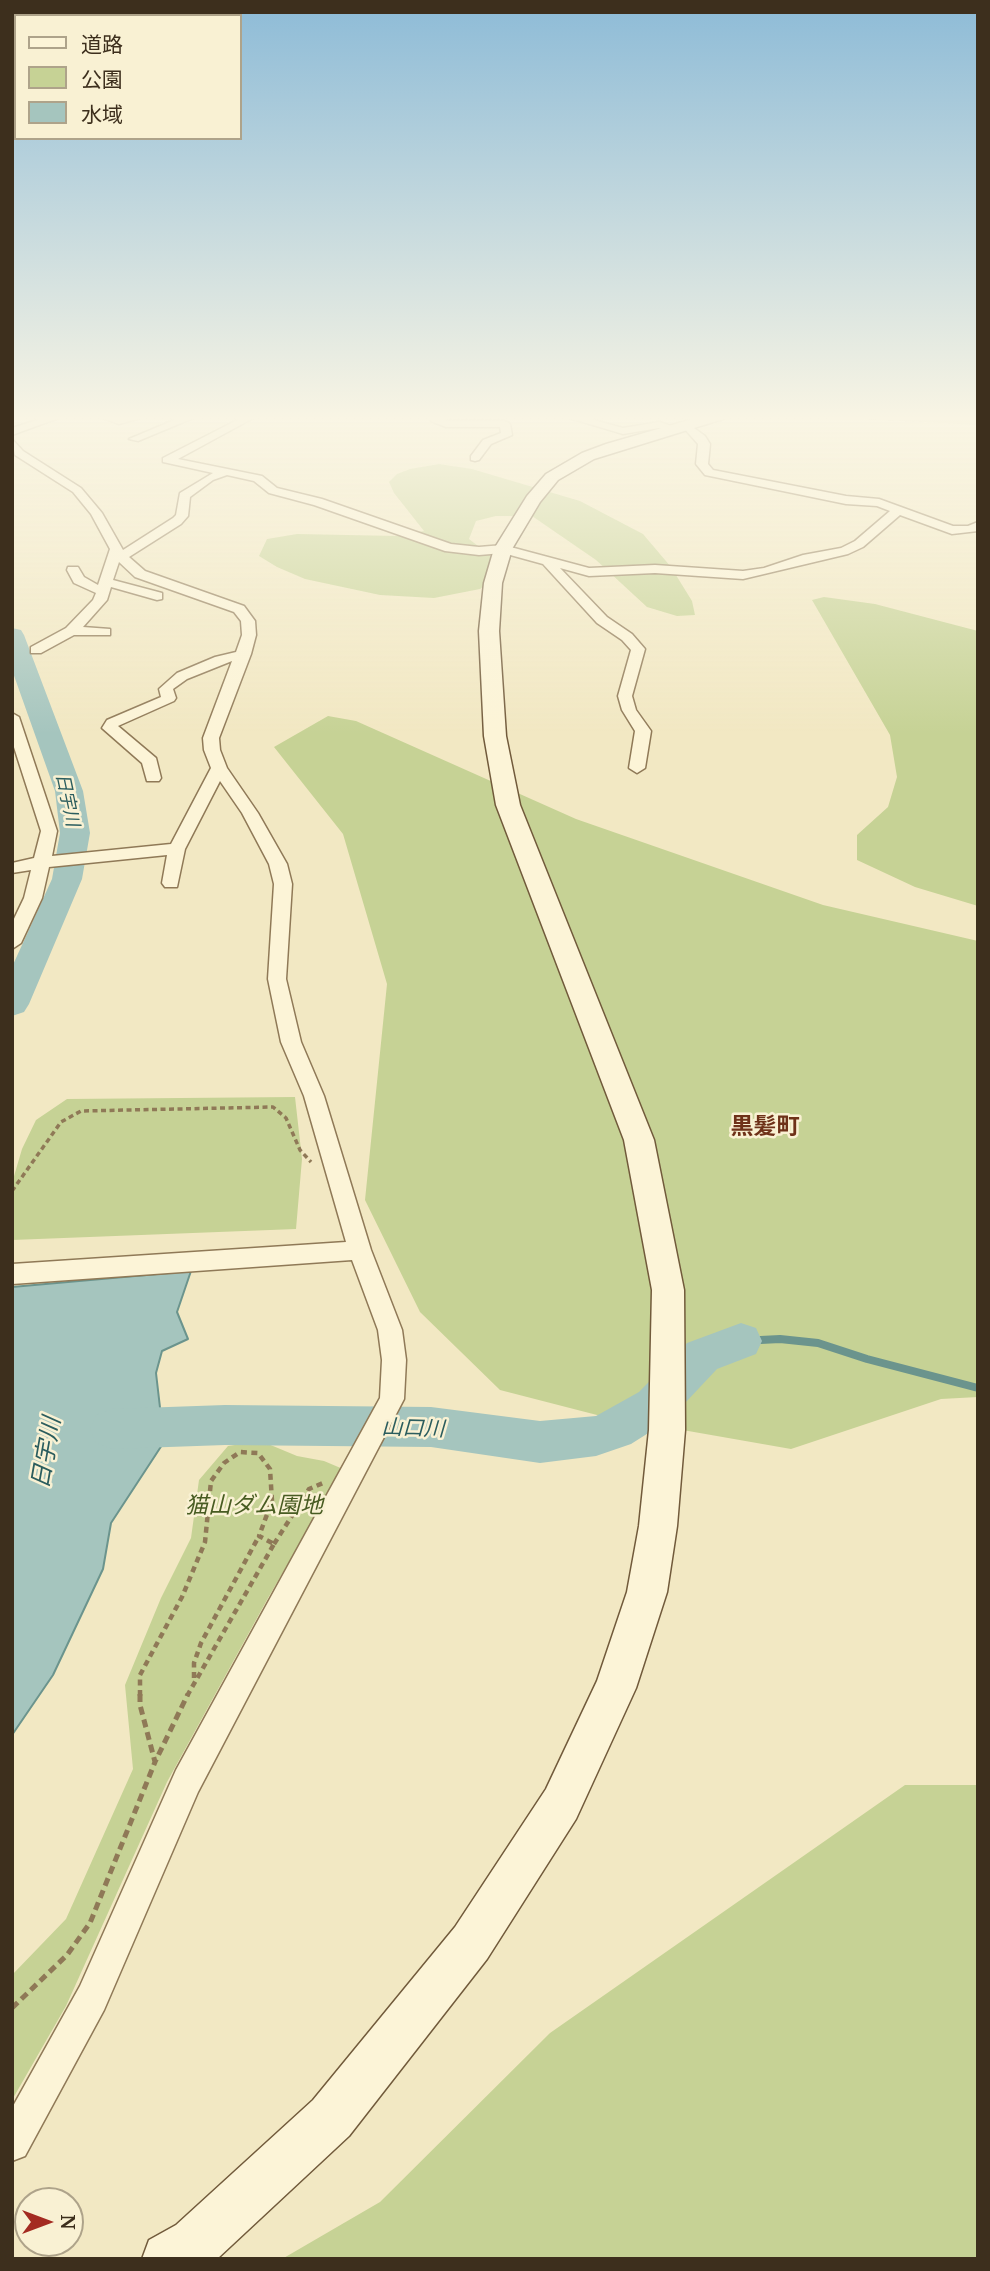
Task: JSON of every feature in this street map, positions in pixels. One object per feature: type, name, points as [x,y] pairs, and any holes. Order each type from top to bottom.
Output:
[{"type":"street","points":[[12,2143],[92,1998],[187,1781],[392,1399],[394,1360],[390,1330],[360,1250],[314,1096],[291,1042],[277,979],[283,884],[278,864],[250,813],[219,768],[211,738],[244,654],[250,635],[248,621],[239,608],[140,574],[119,552],[101,522]]},
{"type":"street","points":[[36,650],[71,631],[89,615],[119,552],[175,522]]},
{"type":"street","points":[[375,522],[449,548],[507,541],[548,562],[589,572],[655,569],[743,575],[844,551],[859,544],[884,522]]},
{"type":"street","points":[[168,2259],[195,2244],[331,2118],[471,1943],[561,1804],[615,1688],[648,1592],[658,1526],[667,1430],[668,1290],[639,1140],[508,805],[495,736],[489,631],[494,583],[507,541],[519,522]]},
{"type":"street","points":[[931,522],[951,530],[970,530],[978,526]]},
{"type":"street","points":[[548,562],[602,620],[628,637],[638,649],[625,696],[629,710],[643,731],[637,768]]},
{"type":"street","points":[[73,570],[79,580],[90,587],[104,586],[157,596]]},
{"type":"street","points":[[71,631],[106,632]]},
{"type":"street","points":[[153,778],[150,761],[110,728],[112,723],[169,698],[166,690],[168,686],[182,676],[220,660],[244,654]]},
{"type":"street","points":[[12,717],[49,831],[33,898],[12,943]]},
{"type":"street","points":[[171,883],[177,849],[219,768]]},
{"type":"street","points":[[12,868],[43,862],[177,849]]},
{"type":"street","points":[[12,1274],[310,1251],[360,1250]]},
{"type":"path","points":[[12,1191],[61,1122],[81,1111],[100,1110],[273,1107],[286,1118],[300,1150],[314,1166],[337,1176]]},
{"type":"path","points":[[155,1762],[140,1704],[140,1675],[182,1597],[205,1542],[211,1481],[224,1464],[240,1452],[258,1454],[270,1469],[272,1501],[259,1536],[201,1643],[194,1663],[195,1680]]},
{"type":"path","points":[[12,2008],[67,1955],[90,1923],[155,1762],[195,1680],[309,1489],[321,1483],[348,1480]]},
{"type":"path","points":[[259,1536],[274,1544]]},
{"type":"green space","points":[[417,522],[476,522],[469,539],[491,556],[498,576],[480,589],[434,598],[380,595],[305,579],[259,556],[267,539],[297,534],[398,536],[424,531]]},
{"type":"green space","points":[[541,522],[620,522],[643,534],[671,567],[692,601],[695,615],[677,616],[647,607],[596,560]]},
{"type":"green space","points":[[824,597],[875,604],[978,631],[978,906],[915,887],[857,860],[857,835],[888,807],[897,777],[890,735],[812,600]]},
{"type":"green space","points":[[328,716],[356,721],[576,819],[823,905],[978,941],[978,1397],[941,1399],[791,1449],[597,1415],[500,1390],[420,1312],[365,1200],[387,984],[343,834],[274,747]]},
{"type":"green space","points":[[295,1097],[302,1159],[296,1229],[12,1240],[12,1183],[22,1149],[36,1120],[67,1099]]},
{"type":"green space","name":"猫山ダム園地","points":[[261,1441],[297,1456],[324,1461],[343,1469],[268,1598],[167,1782],[66,2006],[12,2100],[12,1975],[66,1919],[133,1769],[125,1685],[161,1598],[191,1538],[199,1480],[228,1446]]},
{"type":"green space","points":[[905,1785],[978,1785],[978,2259],[282,2259],[380,2202],[550,2033]]},
{"type":"water","points":[[191,1271],[177,1312],[188,1339],[162,1351],[156,1373],[164,1442],[111,1523],[103,1569],[53,1675],[12,1735],[12,1287]]},
{"type":"waterway","name":"日宇川","points":[[12,635],[69,791],[75,833],[67,879],[12,1004]]},
{"type":"waterway","points":[[741,1341],[780,1339],[818,1343],[867,1359],[978,1388]]},
{"type":"waterway","name":"山口川","points":[[112,1429],[225,1425],[431,1427],[540,1442],[596,1436],[615,1430],[654,1406],[702,1356],[741,1341]]},
{"type":"district","name":"黒髪町","points":[[765,1127]]}]
